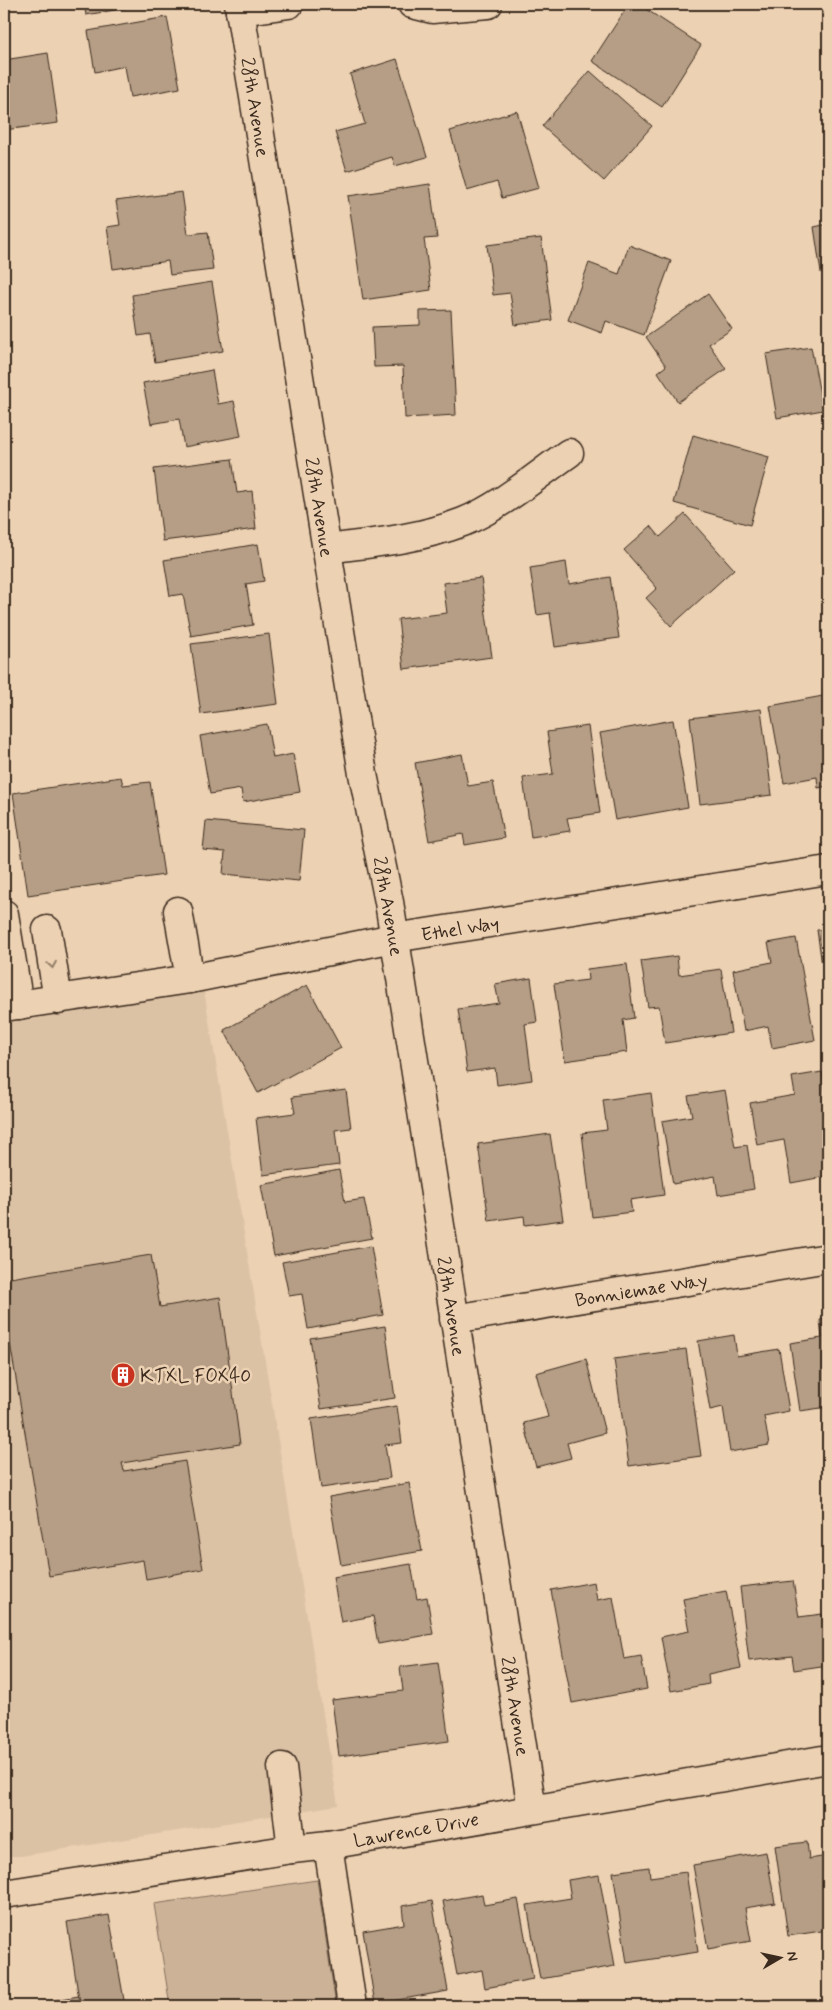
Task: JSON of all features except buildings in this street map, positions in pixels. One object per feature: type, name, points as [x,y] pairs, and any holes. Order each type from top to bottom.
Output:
[{"type":"street","points":[[240,8],[289,4]]},
{"type":"street","points":[[412,4],[432,10],[488,4]]},
{"type":"street","name":"28th Avenue","points":[[240,8],[364,774],[389,902],[532,1809]]},
{"type":"street","points":[[327,549],[410,538],[464,522],[503,500],[569,453]]},
{"type":"street","name":"Ethel Way","points":[[11,1006],[190,979],[394,938],[828,870]]},
{"type":"street","points":[[178,910],[190,979]]},
{"type":"street","points":[[4,914],[11,1006]]},
{"type":"street","points":[[47,930],[58,1000]]},
{"type":"street","name":"Bonniemae Way","points":[[454,1320],[828,1258]]},
{"type":"street","name":"Lawrence Drive","points":[[4,1894],[328,1845],[828,1759]]},
{"type":"street","points":[[282,1768],[292,1849]]},
{"type":"street","points":[[328,1845],[352,2006]]},
{"type":"shaded area","points":[[204,990],[338,1805],[21,1856],[4,1856],[4,1021]]},
{"type":"shaded area","points":[[317,1880],[336,2006],[170,2006],[154,1904]]},
{"type":"place","name":"KTXL FOX40","points":[[123,1375]]}]
